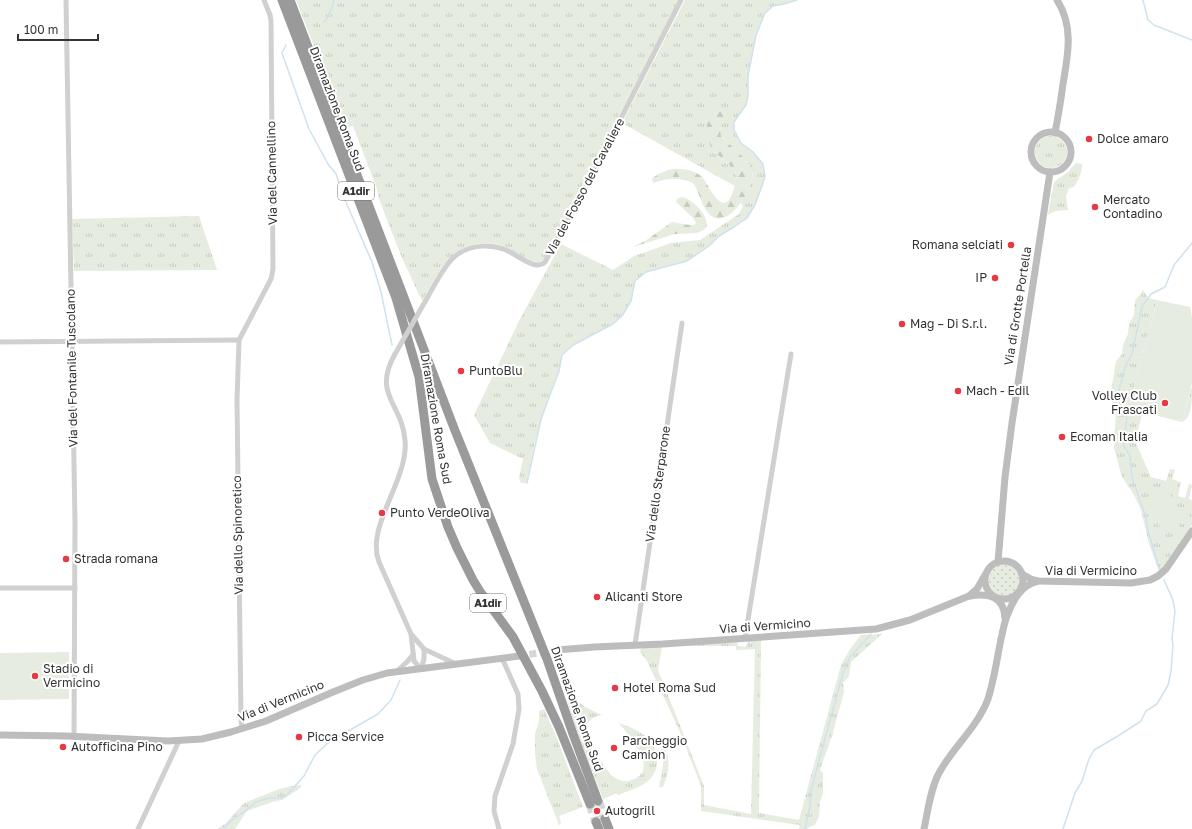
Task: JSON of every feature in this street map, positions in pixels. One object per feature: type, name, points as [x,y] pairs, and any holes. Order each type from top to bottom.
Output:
[{"type":"highway","name":"Diramazione Roma Sud","points":[[282,0],[396,298],[419,377],[432,479],[450,531],[475,585],[510,633],[542,691],[559,727],[590,804]]},
{"type":"highway","name":"Diramazione Roma Sud","points":[[290,0],[454,428],[547,659],[598,801]]},
{"type":"highway","points":[[600,823],[609,829]]},
{"type":"main road","points":[[1055,133],[1068,58],[1069,37],[1065,15],[1058,0]]},
{"type":"main road","points":[[1046,133],[1055,133],[1061,135],[1068,142],[1070,147],[1070,156],[1063,169],[1050,172],[1037,167],[1032,159],[1031,151],[1034,142],[1039,136],[1046,133]]},
{"type":"main road","name":"Via di Grotte Portella","points":[[998,562],[1005,477],[1012,424],[1050,172]]},
{"type":"main road","name":"Via di Vermicino","points":[[1018,594],[1028,585],[1038,582],[1128,583],[1150,580],[1158,576],[1166,569],[1192,531]]},
{"type":"main road","points":[[924,829],[937,776],[944,764],[974,725],[988,699],[1005,620],[1023,584],[1022,574],[1015,564],[1010,562],[998,562],[992,564],[988,569],[984,581],[989,593],[1003,607],[1005,620]]},
{"type":"main road","name":"Via di Vermicino","points":[[1022,574],[1038,582]]},
{"type":"main road","name":"Via di Vermicino","points":[[969,596],[977,589],[985,575]]},
{"type":"main road","name":"Via di Vermicino","points":[[557,650],[876,629],[910,620],[969,596],[983,594],[994,597]]},
{"type":"main road","points":[[994,597],[1007,599],[1018,594]]},
{"type":"main road","name":"Via di Vermicino","points":[[0,735],[74,736],[179,741],[207,739],[270,720],[357,682],[396,671],[519,656]]},
{"type":"street","name":"Via del Fontanile Tuscolano","points":[[66,0],[75,522],[74,736]]},
{"type":"street","name":"Via del Cannellino","points":[[239,340],[273,274],[271,21],[269,10],[264,0]]},
{"type":"street","name":"Via del Fosso del Cavaliere","points":[[411,634],[379,562],[375,547],[378,530],[401,468],[405,448],[404,432],[386,384],[387,371],[426,300],[452,259],[460,253],[471,248],[483,246],[496,247],[510,252],[535,265],[541,265],[546,262],[681,0]]},
{"type":"street","name":"Via dello Sterparone","points":[[635,645],[682,323]]},
{"type":"street","points":[[0,342],[239,340]]},
{"type":"street","name":"Via dello Spinoretico","points":[[239,340],[237,400],[242,729]]},
{"type":"street","points":[[745,638],[791,354]]},
{"type":"street","points":[[0,588],[74,588]]},
{"type":"street","points":[[411,634],[415,664],[421,669],[424,659],[424,649]]},
{"type":"street","points":[[411,634],[424,649],[434,655],[457,664]]},
{"type":"street","points":[[396,671],[413,655]]},
{"type":"street","points":[[499,829],[494,811],[495,796],[514,741],[520,706],[517,691],[502,658]]},
{"type":"street","points":[[138,829],[179,741]]},
{"type":"green space","points":[[296,0],[679,0],[544,259],[539,262],[534,262],[502,246],[487,243],[467,247],[450,258],[444,265],[422,301],[402,258],[353,126],[346,128]]},
{"type":"green space","points":[[685,0],[797,0],[773,6],[765,13],[756,35],[748,76],[748,95],[746,105],[734,122],[734,130],[741,143],[753,152],[763,164],[765,176],[762,186],[755,205],[747,218],[719,236],[709,246],[687,261],[646,272],[635,281],[631,301],[622,316],[613,324],[573,345],[562,355],[559,371],[550,393],[535,441],[527,483],[521,483],[519,478],[523,459],[490,443],[474,415],[521,317],[561,244],[613,270],[634,256],[671,243],[700,240],[739,214],[743,206],[741,203],[752,181],[752,170],[740,155],[721,136],[721,126],[728,111],[707,131],[710,145],[715,152],[733,169],[737,176],[735,186],[622,123]]},
{"type":"green space","points":[[728,111],[721,126],[721,136],[750,165],[753,176],[747,193],[741,202],[727,216],[720,219],[713,217],[706,210],[693,183],[673,179],[653,183],[652,179],[659,174],[672,169],[691,171],[703,178],[719,200],[723,203],[727,202],[734,188],[737,176],[730,166],[712,148],[707,133],[707,112]]},
{"type":"green space","points":[[1051,136],[1062,141],[1067,152],[1062,163],[1051,168],[1040,163],[1035,152],[1040,141]]},
{"type":"green space","points":[[1076,163],[1082,164],[1082,170],[1074,187],[1069,188],[1066,196],[1068,210],[1056,211],[1048,214],[1054,182],[1068,172]]},
{"type":"green space","points":[[682,197],[695,204],[702,212],[707,226],[704,230],[696,233],[675,234],[633,247],[645,241],[672,222],[691,225],[696,223],[693,218],[676,202],[677,199]]},
{"type":"green space","points":[[199,216],[217,270],[74,271],[72,219]]},
{"type":"green space","points":[[1143,290],[1148,298],[1157,300],[1129,407],[1143,411],[1135,441],[1151,477],[1166,481],[1170,469],[1175,470],[1172,479],[1181,482],[1178,496],[1185,498],[1189,484],[1192,485],[1189,499],[1192,500],[1192,525],[1159,571],[1149,544],[1141,510],[1134,495],[1122,477],[1114,448],[1116,410],[1110,397],[1116,361],[1122,354],[1123,345],[1128,334],[1129,324],[1134,315],[1135,301]]},
{"type":"green space","points":[[1157,300],[1190,307],[1192,317],[1192,383],[1182,422],[1129,407]]},
{"type":"green space","points":[[1191,388],[1192,397],[1190,412],[1188,417],[1182,422]]},
{"type":"green space","points":[[1170,493],[1180,530],[1162,535],[1152,498]]},
{"type":"green space","points":[[1005,564],[1014,567],[1018,571],[1021,580],[1018,589],[1014,593],[1005,596],[996,593],[992,589],[989,580],[992,571],[996,567]]},
{"type":"green space","points":[[882,634],[851,662],[849,676],[843,683],[844,692],[832,736],[820,770],[823,773],[823,794],[820,801],[819,816],[815,825],[809,827],[808,829],[799,829],[800,825],[701,811],[701,786],[680,732],[647,661],[640,652],[641,648],[662,646],[658,670],[704,786],[704,805],[751,814],[755,649],[736,650],[736,646],[669,646],[737,642],[738,646],[746,647],[748,641],[761,641],[759,813],[799,820],[841,665],[850,649],[861,635]]},
{"type":"green space","name":"Stadio di Vermicino","points":[[69,652],[69,699],[0,700],[0,653]]},
{"type":"green space","points":[[570,695],[585,707],[602,715],[590,720],[586,726],[585,739],[611,775],[616,778],[624,781],[632,780],[640,775],[644,768],[640,752],[619,723],[635,730],[649,739],[656,750],[657,763],[656,769],[649,780],[634,789],[618,795],[617,793],[603,799],[575,727],[567,700]]},
{"type":"green space","points":[[544,709],[583,807],[559,816],[561,823],[559,825],[537,769],[535,734],[539,721],[539,711]]},
{"type":"green space","points":[[654,737],[660,742],[667,754],[668,773],[663,787],[659,787],[663,767],[663,755]]},
{"type":"green space","points":[[302,785],[299,789],[282,800],[247,811],[235,829],[217,829],[225,824],[244,803],[279,789]]},
{"type":"waterway","points":[[324,22],[328,17],[334,0]]},
{"type":"waterway","points":[[527,483],[541,419],[559,371],[562,355],[573,345],[613,324],[622,316],[631,301],[635,281],[646,272],[687,261],[709,246],[719,236],[747,218],[755,205],[765,176],[763,164],[753,152],[741,143],[734,130],[734,122],[746,105],[748,95],[748,76],[756,35],[765,13],[773,6],[797,0]]},
{"type":"waterway","points":[[1143,0],[1148,20],[1154,25],[1192,40]]},
{"type":"waterway","points":[[286,45],[282,53],[309,129],[328,164],[336,174],[345,200],[372,262],[381,292],[392,345]]},
{"type":"waterway","points":[[1159,568],[1148,531],[1146,517],[1132,478],[1130,456],[1123,444],[1127,418],[1120,405],[1119,390],[1125,367],[1132,354],[1142,307],[1151,294],[1165,287],[1174,265],[1192,243]]},
{"type":"waterway","points":[[1063,829],[1075,793],[1082,781],[1089,759],[1094,750],[1141,721],[1146,711],[1157,704],[1168,685],[1171,671],[1175,611],[1173,600],[1164,580]]},
{"type":"waterway","points":[[805,829],[810,806],[811,790],[843,673],[850,657],[871,634]]},
{"type":"waterway","points":[[223,829],[232,820],[256,802],[269,798],[282,798],[288,794],[304,776],[315,755],[329,742],[378,714],[391,700],[400,680]]},
{"type":"tunnel","points":[[519,656],[557,650]]},
{"type":"tunnel","points":[[598,801],[605,819]]},
{"type":"tunnel","points":[[590,804],[596,822]]},
{"type":"place","name":"Dolce amaro","points":[[1089,139]]},
{"type":"place","name":"Mercato Contadino","points":[[1095,207]]},
{"type":"place","name":"Romana selciati","points":[[1011,245]]},
{"type":"place","name":"IP","points":[[995,278]]},
{"type":"place","name":"Mag – Di S.r.l.","points":[[902,324]]},
{"type":"place","name":"PuntoBlu","points":[[461,371]]},
{"type":"place","name":"Mach - Edil","points":[[958,391]]},
{"type":"place","name":"Volley Club Frascati","points":[[1165,403]]},
{"type":"place","name":"Ecoman Italia","points":[[1062,437]]},
{"type":"place","name":"Punto VerdeOliva","points":[[382,513]]},
{"type":"place","name":"Strada romana","points":[[66,559]]},
{"type":"place","name":"Alicanti Store","points":[[597,597]]},
{"type":"place","name":"Stadio di Vermicino","points":[[35,676]]},
{"type":"place","name":"Hotel Roma Sud","points":[[615,688]]},
{"type":"place","name":"Picca Service","points":[[299,737]]},
{"type":"place","name":"Autofficina Pino","points":[[63,747]]},
{"type":"place","name":"Parcheggio Camion","points":[[614,748]]},
{"type":"place","name":"Autogrill","points":[[597,811]]}]
